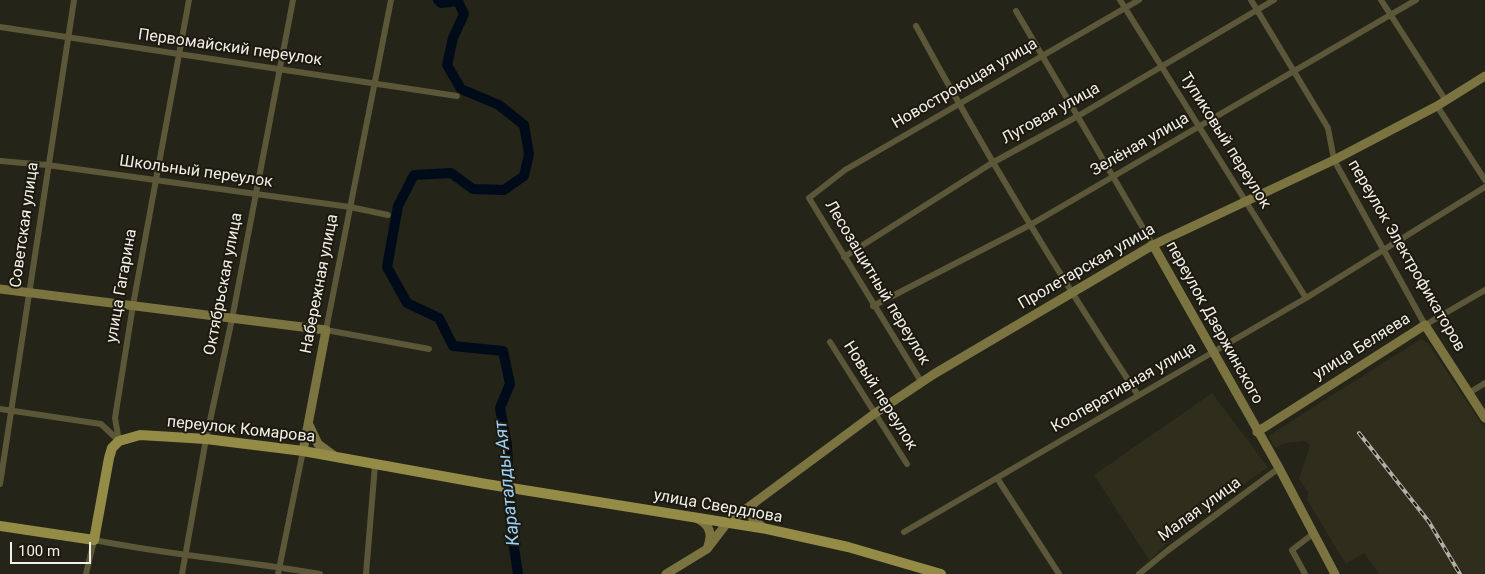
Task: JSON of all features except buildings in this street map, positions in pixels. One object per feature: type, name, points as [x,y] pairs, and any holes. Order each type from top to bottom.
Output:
[{"type":"main road","name":"переулок Комарова","points":[[119,441],[140,435],[206,439],[335,456],[375,465],[486,484]]},
{"type":"main road","points":[[0,526],[94,540],[108,458],[112,448],[119,441]]},
{"type":"main road","name":"улица Свердлова","points":[[486,484],[767,529],[848,547],[941,574]]},
{"type":"street","name":"Советская улица","points":[[0,484],[30,293],[47,165],[74,0]]},
{"type":"street","name":"улица Гагарина","points":[[119,441],[114,418],[189,0]]},
{"type":"street","name":"Октябрьская улица","points":[[182,574],[206,439],[232,319],[293,0]]},
{"type":"street","name":"Набережная улица","points":[[279,570],[310,425],[326,330],[391,0]]},
{"type":"street","name":"Тупиковый переулок","points":[[1120,0],[1306,298]]},
{"type":"street","name":"Новостроющая улица","points":[[809,198],[845,170],[1139,0]]},
{"type":"street","name":"переулок Электрофикаторов","points":[[1251,0],[1328,128],[1334,160],[1383,251],[1425,325],[1485,418]]},
{"type":"street","name":"Луговая улица","points":[[844,258],[992,163],[1078,116],[1274,0]]},
{"type":"street","points":[[1382,0],[1446,101]]},
{"type":"street","name":"Зелёная улица","points":[[873,306],[1030,225],[1416,0]]},
{"type":"street","name":"переулок Дзержинского","points":[[1016,11],[1114,176],[1279,468],[1335,574]]},
{"type":"street","points":[[916,26],[992,163],[1071,293],[1138,395]]},
{"type":"street","name":"Первомайский переулок","points":[[0,27],[457,96]]},
{"type":"street","name":"Пролетарская улица","points":[[707,549],[727,523],[874,414],[922,382],[1153,245],[1334,160],[1446,101],[1485,76]]},
{"type":"street","points":[[1437,106],[1485,180]]},
{"type":"street","name":"Школьный переулок","points":[[0,161],[47,165],[158,180],[350,207],[388,215]]},
{"type":"street","name":"Кооперативная улица","points":[[904,532],[1306,298],[1485,187]]},
{"type":"street","name":"Лесозащитный переулок","points":[[809,198],[873,306],[900,344],[922,382]]},
{"type":"street","points":[[0,289],[326,330],[429,348]]},
{"type":"street","name":"улица Беляева","points":[[1257,432],[1425,325],[1485,290]]},
{"type":"street","name":"Новый переулок","points":[[830,342],[907,464]]},
{"type":"street","points":[[1469,393],[1485,383]]},
{"type":"street","points":[[0,409],[101,424],[119,441]]},
{"type":"street","points":[[310,425],[318,444],[335,456]]},
{"type":"street","points":[[366,574],[375,465]]},
{"type":"street","name":"Малая улица","points":[[1139,574],[1279,468]]},
{"type":"street","points":[[997,478],[1060,574]]},
{"type":"street","points":[[754,504],[751,508],[753,520],[758,525],[767,529]]},
{"type":"street","points":[[666,574],[707,549],[710,533],[707,526],[694,517]]},
{"type":"street","points":[[1304,574],[1292,550],[1314,533]]},
{"type":"street","points":[[86,574],[94,540],[279,570],[320,574]]},
{"type":"shaded area","points":[[1421,339],[1428,343],[1485,429],[1485,574],[1379,574],[1364,553],[1346,564],[1307,500],[1308,492],[1299,479],[1310,446],[1305,441],[1285,443],[1275,448],[1268,436]]},
{"type":"shaded area","points":[[1212,393],[1268,467],[1172,537],[1150,561],[1094,475]]},
{"type":"waterway","name":"Караталды-Аят","points":[[438,0],[441,3],[458,1],[464,14],[453,38],[447,65],[461,89],[499,105],[524,125],[529,154],[524,176],[504,190],[473,189],[451,173],[414,175],[398,206],[387,267],[407,303],[439,318],[453,346],[503,351],[510,384],[500,408],[507,445],[511,528],[518,574]]},
{"type":"railway","points":[[1359,433],[1429,522],[1460,574]]}]
